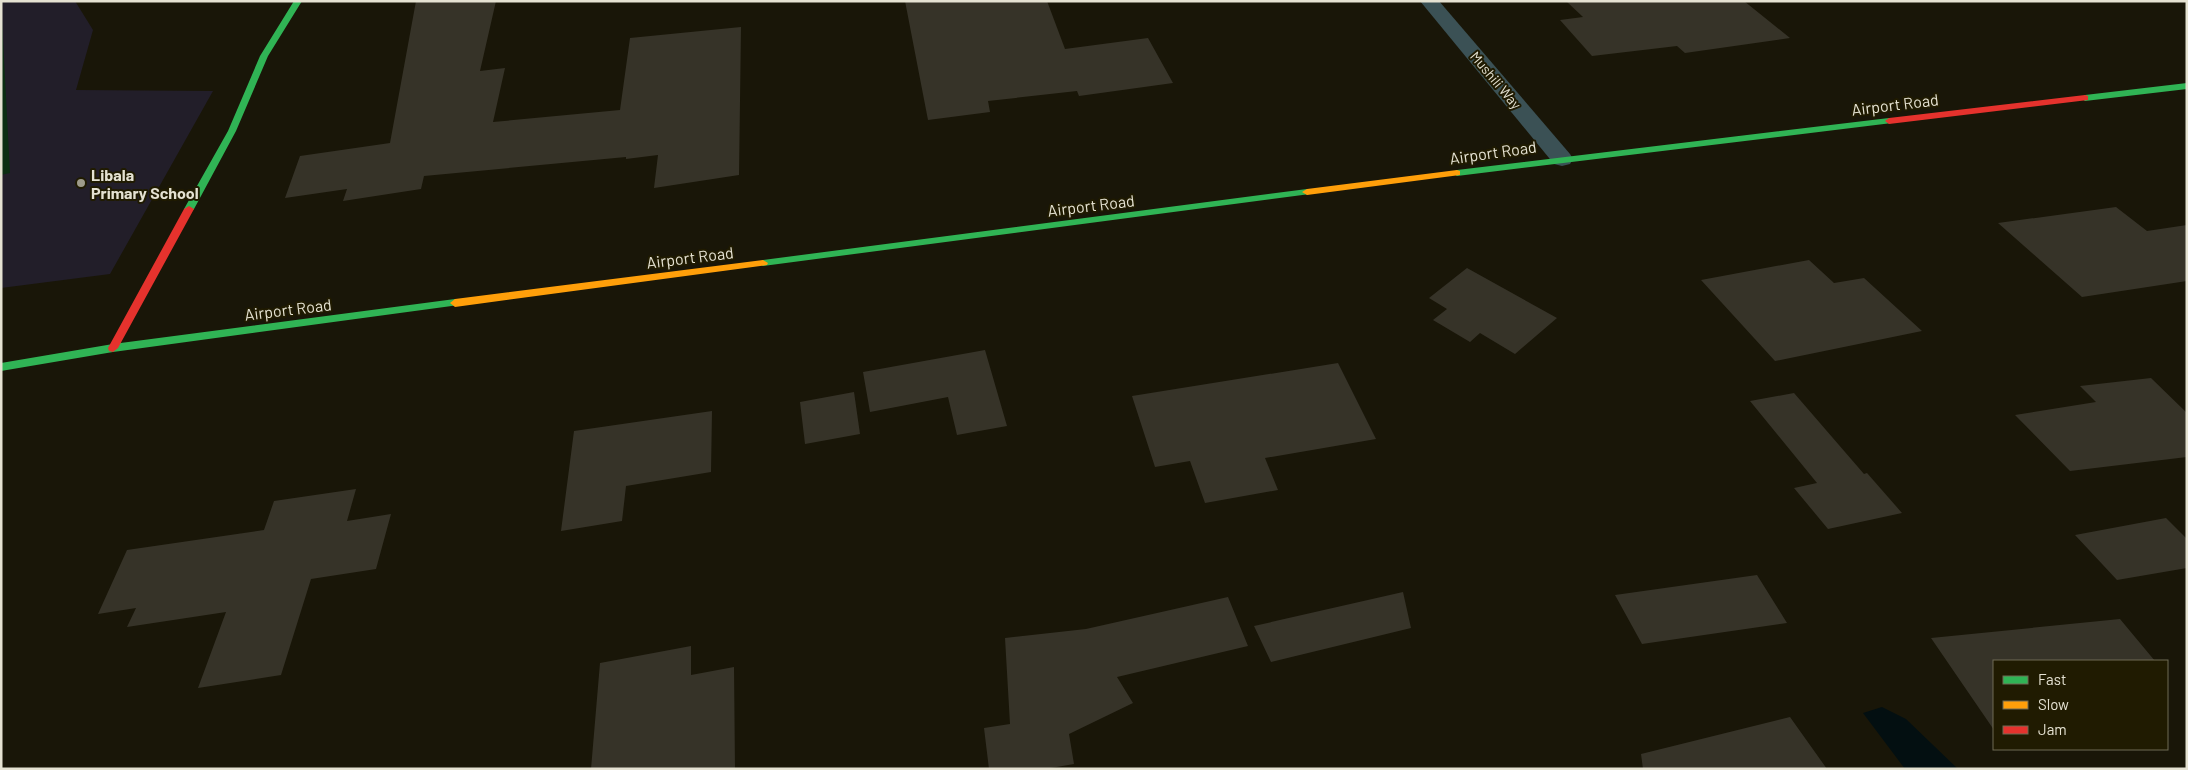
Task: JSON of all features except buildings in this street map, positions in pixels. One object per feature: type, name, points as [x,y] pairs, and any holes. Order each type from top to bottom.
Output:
[{"type":"street","points":[[112,348],[232,131],[264,56],[298,1]]},
{"type":"street","name":"Mushili Way","points":[[1429,1],[1562,159]]},
{"type":"street","name":"Airport Road","points":[[1,367],[112,348],[1562,159],[2187,86]]},
{"type":"shaded area","name":"Libala Primary School","points":[[1,1],[75,1],[93,30],[76,90],[213,91],[110,274],[1,288]]},
{"type":"shaded area","points":[[1882,707],[1906,719],[1958,769],[1905,769],[1863,713]]},
{"type":"green space","points":[[1,21],[10,173],[1,175]]},
{"type":"traffic: fast","points":[[189,209],[232,131],[264,56],[298,1]]},
{"type":"traffic: fast","points":[[2085,98],[2187,86]]},
{"type":"traffic: fast","points":[[1457,173],[1889,121]]},
{"type":"traffic: fast","points":[[763,263],[1307,192]]},
{"type":"traffic: fast","points":[[1,367],[113,348],[455,303]]},
{"type":"traffic: slow","points":[[1307,192],[1457,173]]},
{"type":"traffic: slow","points":[[455,303],[763,263]]},
{"type":"traffic: jam","points":[[1889,121],[2085,98]]},
{"type":"traffic: jam","points":[[113,348],[189,209]]},
{"type":"place","name":"Libala Primary School","points":[[81,183]]}]
